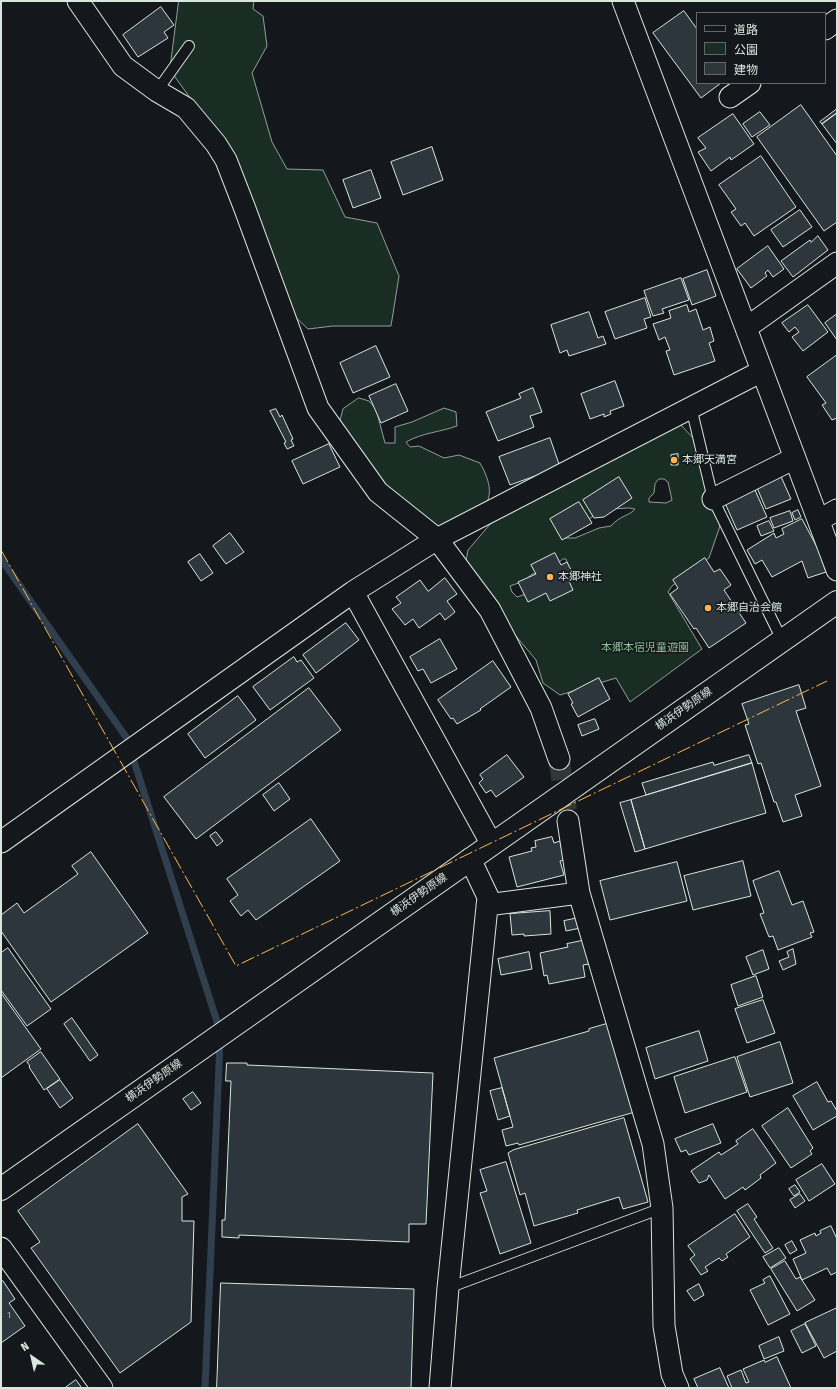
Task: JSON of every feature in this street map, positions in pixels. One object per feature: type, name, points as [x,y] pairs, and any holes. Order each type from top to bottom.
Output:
[{"type":"main road","name":"横浜伊勢原線","points":[[1,1189],[491,843],[837,602]]},
{"type":"street","points":[[78,1],[123,66],[157,91],[186,108],[216,144],[226,160],[318,408],[378,492],[437,539],[490,610],[541,708],[559,759]]},
{"type":"street","points":[[623,1],[795,458],[828,515],[837,570]]},
{"type":"street","points":[[826,28],[837,20]]},
{"type":"street","points":[[730,97],[749,84]]},
{"type":"street","points":[[746,328],[837,263]]},
{"type":"street","points":[[1,842],[352,592],[437,539],[762,371]]},
{"type":"street","points":[[713,499],[795,458]]},
{"type":"street","points":[[352,592],[491,843]]},
{"type":"street","points":[[568,821],[579,893],[653,1144],[662,1208],[664,1326],[672,1374],[678,1388]]},
{"type":"street","points":[[440,1388],[448,1288],[488,897],[470,859]]},
{"type":"street","points":[[487,905],[579,893]]},
{"type":"street","points":[[1,1248],[102,1388]]},
{"type":"lane","points":[[157,91],[189,46]]},
{"type":"lane","points":[[691,408],[713,499],[782,640]]},
{"type":"lane","points":[[448,1288],[662,1208]]},
{"type":"green space","points":[[179,1],[254,1],[253,9],[263,16],[267,46],[252,73],[272,142],[287,169],[323,170],[345,217],[377,223],[399,276],[391,326],[333,326],[308,329],[291,313],[232,156],[170,70]]},
{"type":"green space","points":[[359,398],[369,401],[376,409],[385,443],[395,443],[395,427],[412,422],[444,408],[456,412],[457,426],[406,442],[410,447],[419,446],[444,458],[459,455],[480,463],[487,477],[489,489],[488,499],[484,507],[477,515],[446,535],[398,505],[344,431],[340,420],[343,409]]},
{"type":"green space","name":"本郷本宿児童遊園","points":[[680,424],[695,440],[714,494],[720,526],[709,558],[672,586],[668,592],[702,649],[630,702],[616,678],[560,695],[543,683],[536,660],[505,623],[466,561],[468,550],[492,522]],"holes":[[[659,479],[664,479],[668,482],[672,500],[666,503],[649,502],[649,498],[654,493],[655,484]],[[613,509],[635,509],[611,526],[599,528],[575,538],[564,538],[593,516]],[[563,559],[566,559],[570,570],[526,594],[517,597],[512,592],[510,586],[524,581],[532,574],[550,571]]]},
{"type":"building","points":[[161,7],[174,25],[164,32],[168,38],[138,57],[123,35]]},
{"type":"building","points":[[684,11],[696,28],[696,84],[720,84],[701,98],[653,33]]},
{"type":"building","points":[[801,105],[837,156],[837,222],[824,231],[757,137]]},
{"type":"building","points":[[837,109],[837,113],[822,124],[820,122]]},
{"type":"building","points":[[760,112],[770,125],[752,137],[743,124]]},
{"type":"building","points":[[837,113],[837,144],[822,124]]},
{"type":"building","points":[[733,114],[754,144],[731,160],[730,157],[711,171],[698,152],[706,148],[698,138]]},
{"type":"building","points":[[432,147],[443,180],[403,195],[391,162]]},
{"type":"building","points":[[761,156],[796,207],[754,236],[745,223],[741,226],[731,212],[736,209],[719,185]]},
{"type":"building","points":[[371,170],[381,198],[353,208],[343,180]]},
{"type":"building","points":[[800,210],[812,227],[783,247],[771,230]]},
{"type":"building","points":[[818,236],[828,250],[793,277],[781,261]]},
{"type":"building","points":[[768,246],[784,269],[773,277],[768,270],[765,273],[767,276],[751,288],[737,269]]},
{"type":"building","points":[[707,270],[716,296],[692,305],[683,279]]},
{"type":"building","points":[[681,278],[689,300],[662,309],[664,313],[653,316],[644,291]]},
{"type":"building","points":[[645,298],[651,317],[644,319],[647,328],[615,339],[605,312]]},
{"type":"building","points":[[687,305],[689,312],[696,309],[703,330],[710,327],[714,341],[709,343],[715,361],[674,375],[666,351],[670,350],[665,337],[659,340],[653,324],[671,318],[669,311]]},
{"type":"building","points":[[808,305],[828,332],[803,351],[792,337],[799,332],[795,327],[789,332],[782,323]]},
{"type":"building","points":[[589,312],[598,338],[603,336],[606,344],[569,356],[567,350],[560,353],[551,325]]},
{"type":"building","points":[[837,314],[837,340],[825,323]]},
{"type":"building","points":[[376,346],[390,377],[353,393],[340,363]]},
{"type":"building","points":[[837,355],[837,418],[832,420],[822,405],[826,403],[807,377]]},
{"type":"building","points":[[615,381],[624,406],[610,411],[611,414],[604,417],[604,414],[590,419],[581,394]]},
{"type":"building","points":[[396,384],[408,411],[381,423],[369,396]]},
{"type":"building","points":[[533,388],[542,412],[530,416],[534,427],[498,441],[486,412],[521,398],[519,394]]},
{"type":"building","points":[[276,409],[280,417],[282,415],[293,439],[291,440],[294,446],[287,449],[284,443],[286,442],[270,411]]},
{"type":"building","points":[[550,438],[560,467],[510,485],[499,457]]},
{"type":"building","points":[[329,444],[340,467],[303,484],[292,461]]},
{"type":"building","name":"本郷天満宮","points":[[678,454],[678,465],[671,465],[671,455]]},
{"type":"building","points":[[779,472],[791,499],[766,509],[755,483]]},
{"type":"building","points":[[619,477],[632,498],[604,517],[594,518],[583,500]]},
{"type":"building","points":[[755,490],[767,517],[737,530],[725,503]]},
{"type":"building","points":[[579,502],[592,523],[562,540],[550,519]]},
{"type":"building","points":[[798,510],[801,517],[795,520],[792,513]]},
{"type":"building","points":[[790,511],[793,521],[774,528],[770,518]]},
{"type":"building","points":[[802,519],[818,549],[826,572],[808,578],[802,561],[772,577],[762,560],[755,564],[747,550],[774,533],[776,538],[784,534],[782,529]]},
{"type":"building","points":[[769,521],[774,531],[761,536],[757,526]]},
{"type":"building","points":[[230,533],[244,552],[226,564],[213,546]]},
{"type":"building","name":"本郷神社","points":[[555,553],[561,565],[567,562],[574,576],[568,579],[573,590],[550,601],[546,593],[528,602],[518,582],[536,574],[531,565]]},
{"type":"building","points":[[200,554],[213,573],[201,581],[188,562]]},
{"type":"building","name":"本郷自治会館","points":[[705,558],[714,572],[720,569],[731,585],[724,590],[746,623],[709,648],[670,594],[678,588],[673,580]]},
{"type":"building","points":[[445,578],[457,594],[447,601],[455,612],[445,620],[440,613],[419,628],[413,619],[405,625],[392,609],[401,603],[396,597],[420,580],[428,591]]},
{"type":"building","points":[[346,623],[359,640],[316,673],[303,655]]},
{"type":"building","points":[[440,639],[457,669],[431,683],[423,669],[418,671],[410,657]]},
{"type":"building","points":[[294,657],[297,662],[301,660],[314,678],[270,710],[253,687]]},
{"type":"building","points":[[493,661],[511,687],[480,709],[481,710],[457,724],[453,718],[451,719],[438,700]]},
{"type":"building","points":[[599,678],[610,699],[578,717],[571,704],[573,703],[568,694]]},
{"type":"building","points":[[799,685],[806,708],[796,711],[821,786],[795,795],[802,816],[783,822],[776,802],[774,802],[761,763],[758,764],[745,725],[749,724],[742,704]]},
{"type":"building","points":[[309,688],[341,730],[196,839],[164,797]]},
{"type":"building","points":[[238,696],[256,720],[205,758],[188,734]]},
{"type":"building","points":[[595,719],[599,729],[582,736],[578,725]]},
{"type":"building","points":[[507,755],[524,777],[496,797],[491,790],[486,793],[479,783],[483,779],[480,775]]},
{"type":"building","points":[[749,755],[752,763],[646,795],[642,783],[713,762],[714,765]]},
{"type":"building","points":[[752,763],[766,813],[645,849],[631,800]]},
{"type":"building","points":[[279,783],[290,799],[274,811],[263,795]]},
{"type":"building","points":[[631,800],[645,849],[635,852],[620,803]]},
{"type":"building","points":[[311,819],[340,861],[256,920],[248,910],[241,916],[230,901],[238,895],[227,879]]},
{"type":"building","points":[[216,832],[223,841],[217,846],[210,836]]},
{"type":"building","points":[[552,837],[554,843],[560,841],[564,860],[560,861],[564,875],[517,887],[509,857],[532,851],[531,848],[536,847],[535,841]]},
{"type":"building","points":[[91,852],[148,933],[51,1002],[1,931],[1,915],[17,903],[24,913],[78,874],[72,866]]},
{"type":"building","points":[[743,861],[751,896],[693,910],[684,876]]},
{"type":"building","points":[[677,862],[687,901],[610,920],[600,881]]},
{"type":"building","points":[[779,871],[792,905],[803,901],[814,932],[810,933],[812,937],[778,950],[773,936],[769,937],[760,914],[764,913],[753,881]]},
{"type":"building","points":[[550,911],[551,934],[524,936],[524,934],[512,935],[510,914]]},
{"type":"building","points":[[583,917],[585,927],[566,931],[564,921]]},
{"type":"building","points":[[586,940],[589,964],[583,965],[585,977],[549,984],[547,975],[544,976],[540,953],[568,947],[567,944]]},
{"type":"building","points":[[8,948],[51,1009],[27,1026],[1,990],[1,953]]},
{"type":"building","points":[[793,949],[796,964],[783,970],[779,961],[789,957],[787,952]]},
{"type":"building","points":[[763,950],[769,969],[753,975],[746,957]]},
{"type":"building","points":[[529,952],[532,969],[501,975],[498,959]]},
{"type":"building","points":[[756,976],[763,997],[738,1006],[731,985]]},
{"type":"building","points":[[1,993],[41,1049],[1,1078]]},
{"type":"building","points":[[763,1000],[775,1033],[747,1043],[735,1009]]},
{"type":"building","points":[[72,1018],[98,1055],[90,1061],[64,1024]]},
{"type":"building","points":[[610,1023],[635,1112],[519,1145],[518,1143],[506,1146],[502,1130],[513,1127],[494,1058],[589,1031],[589,1029]]},
{"type":"building","points":[[699,1031],[708,1061],[655,1079],[646,1048]]},
{"type":"building","points":[[780,1042],[793,1083],[750,1097],[737,1057]]},
{"type":"building","points":[[41,1052],[60,1079],[44,1090],[27,1062]]},
{"type":"building","points":[[735,1057],[747,1092],[685,1113],[674,1077]]},
{"type":"building","points":[[227,1063],[433,1073],[426,1224],[409,1224],[409,1242],[239,1235],[239,1238],[222,1237],[222,1220],[225,1220],[231,1081],[226,1081]]},
{"type":"building","points":[[60,1080],[73,1098],[60,1108],[47,1089]]},
{"type":"building","points":[[817,1082],[828,1102],[831,1101],[837,1111],[837,1116],[813,1130],[793,1096]]},
{"type":"building","points":[[502,1088],[510,1116],[498,1120],[490,1091]]},
{"type":"building","points":[[193,1092],[201,1103],[191,1110],[183,1099]]},
{"type":"building","points":[[788,1108],[813,1148],[810,1151],[812,1154],[791,1168],[762,1126]]},
{"type":"building","points":[[624,1118],[648,1202],[623,1209],[619,1197],[577,1210],[578,1213],[534,1226],[525,1193],[520,1195],[508,1153],[513,1150]]},
{"type":"building","points":[[138,1124],[188,1194],[182,1197],[182,1221],[194,1221],[191,1322],[120,1373],[31,1248],[40,1242],[18,1211]]},
{"type":"building","points":[[713,1124],[721,1143],[689,1155],[686,1150],[681,1152],[675,1139]]},
{"type":"building","points":[[753,1129],[776,1163],[760,1175],[761,1178],[745,1190],[743,1187],[725,1199],[709,1175],[707,1180],[699,1183],[691,1171],[719,1152],[721,1155],[738,1144],[736,1141]]},
{"type":"building","points":[[506,1162],[531,1243],[500,1254],[480,1193],[487,1191],[480,1170]]},
{"type":"building","points":[[822,1164],[835,1184],[809,1201],[796,1180]]},
{"type":"building","points":[[795,1185],[800,1192],[794,1196],[789,1189]]},
{"type":"building","points":[[800,1194],[805,1201],[795,1208],[790,1200]]},
{"type":"building","points":[[748,1204],[757,1217],[754,1219],[773,1248],[765,1253],[737,1211]]},
{"type":"building","points":[[735,1214],[750,1237],[726,1254],[728,1257],[722,1261],[719,1258],[705,1267],[708,1271],[701,1275],[690,1259],[695,1255],[688,1246]]},
{"type":"building","points":[[831,1226],[837,1239],[837,1272],[831,1275],[827,1268],[802,1280],[793,1259],[806,1253],[800,1240],[815,1233],[816,1236],[821,1233],[820,1231]]},
{"type":"building","points":[[792,1241],[797,1250],[790,1254],[785,1245]]},
{"type":"building","points":[[779,1248],[786,1258],[770,1268],[763,1257]]},
{"type":"building","points":[[785,1261],[796,1279],[800,1277],[815,1300],[797,1311],[771,1269]]},
{"type":"building","points":[[770,1276],[790,1314],[768,1325],[750,1290],[765,1283],[763,1280]]},
{"type":"building","points":[[3,1281],[15,1299],[9,1303],[25,1326],[1,1343],[1,1282]]},
{"type":"building","points":[[221,1283],[414,1289],[411,1388],[217,1388]]},
{"type":"building","points":[[699,1284],[704,1295],[694,1301],[687,1291]]},
{"type":"building","points":[[837,1308],[837,1351],[824,1358],[805,1323]]},
{"type":"building","points":[[805,1324],[816,1346],[802,1353],[791,1331]]},
{"type":"building","points":[[779,1337],[784,1351],[764,1359],[759,1346]]},
{"type":"building","points":[[777,1357],[791,1388],[732,1388],[727,1376],[741,1370],[746,1383],[749,1382],[743,1369],[764,1360],[765,1362]]},
{"type":"building","points":[[720,1368],[729,1388],[698,1388],[694,1379]]},
{"type":"building","points":[[76,1380],[82,1388],[65,1388]]},
{"type":"waterway","points":[[1,559],[126,737]]},
{"type":"waterway","points":[[134,761],[220,1031]]},
{"type":"waterway","points":[[205,1388],[220,1041]]},
{"type":"tunnel","points":[[559,759],[568,821]]},
{"type":"power","points":[[1,550],[236,966],[827,681]]},
{"type":"place","name":"本郷天満宮","points":[[674,460]]},
{"type":"place","name":"本郷神社","points":[[550,577]]},
{"type":"place","name":"本郷自治会館","points":[[708,608]]}]
